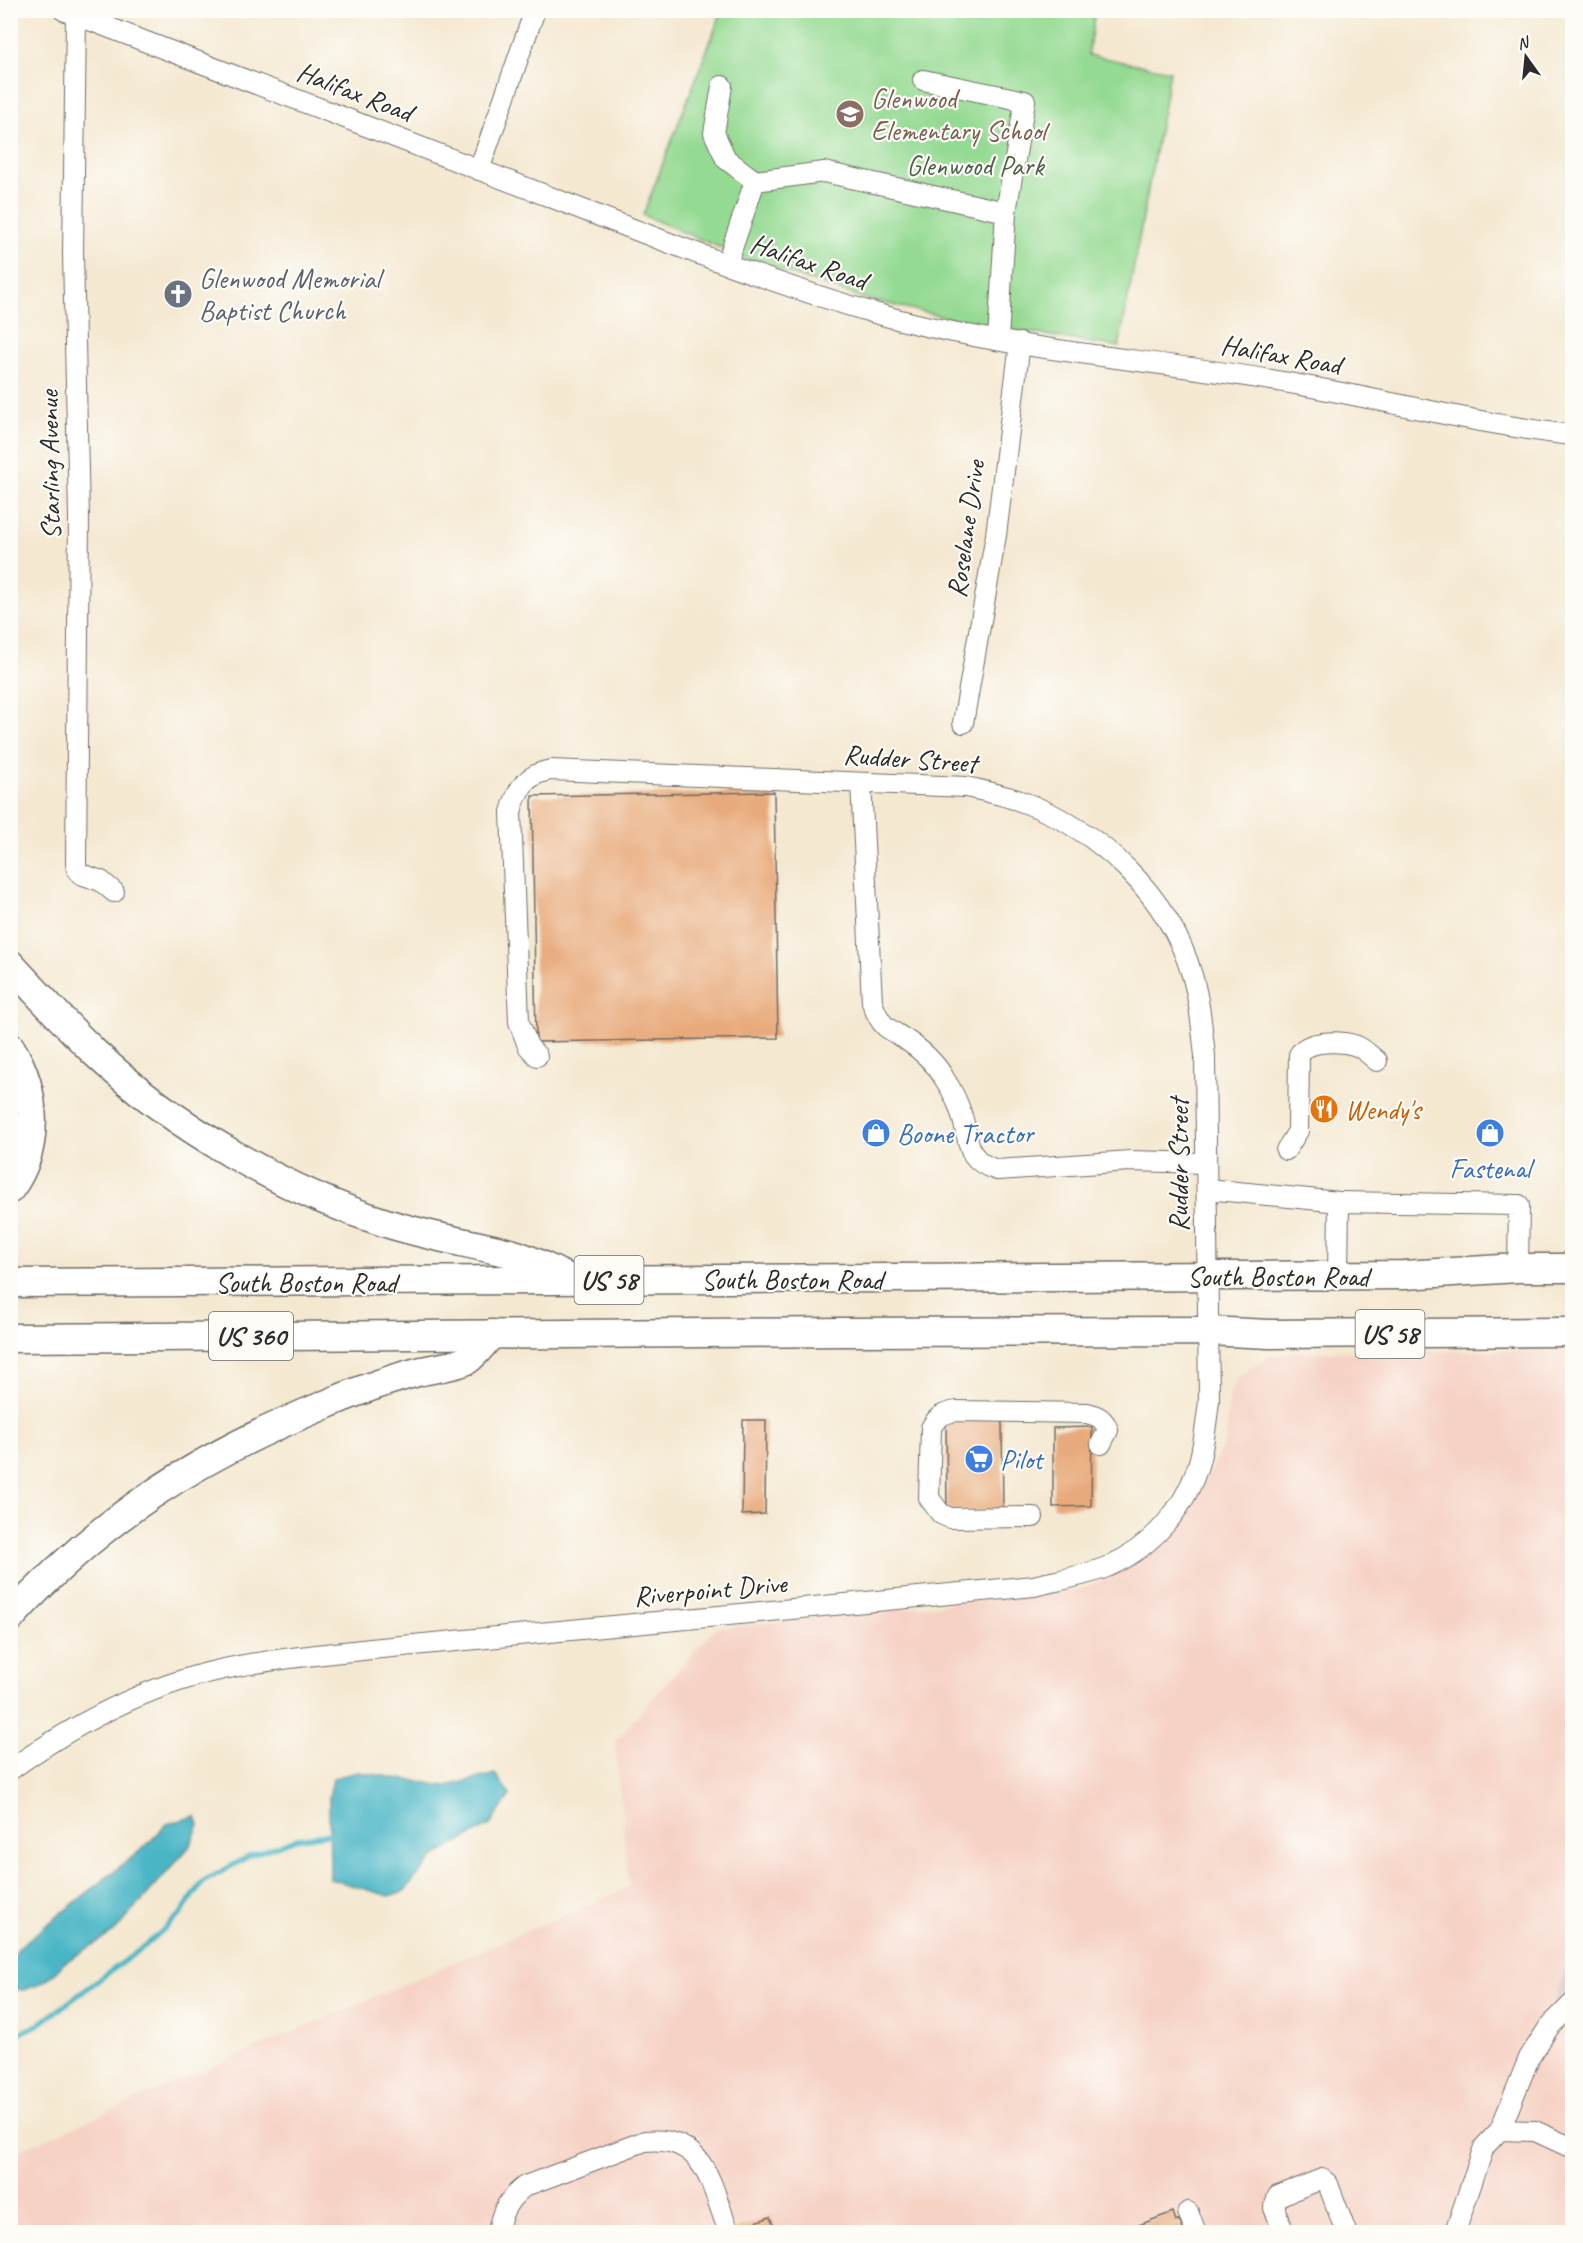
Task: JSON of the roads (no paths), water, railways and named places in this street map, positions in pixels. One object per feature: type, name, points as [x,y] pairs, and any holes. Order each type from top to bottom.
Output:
[{"type":"highway","points":[[10,964],[96,1054],[138,1090],[226,1149],[282,1180],[342,1207],[441,1239],[512,1254],[574,1280]]},
{"type":"highway","points":[[10,1047],[21,1067],[30,1095],[32,1119],[30,1143],[10,1189]]},
{"type":"highway","name":"South Boston Road","points":[[10,1283],[1404,1275],[1518,1268],[1572,1268]]},
{"type":"highway","name":"South Boston Road","points":[[10,1338],[1208,1331],[1269,1334],[1572,1332]]},
{"type":"highway","points":[[10,1618],[114,1520],[164,1485],[205,1461],[290,1419],[414,1372],[466,1361],[492,1334]]},
{"type":"street","points":[[479,170],[535,10]]},
{"type":"street","name":"Halifax Road","points":[[69,13],[727,263],[787,285],[874,312],[998,340],[1279,381],[1443,414],[1572,435]]},
{"type":"street","name":"Starling Avenue","points":[[69,13],[79,516],[76,864],[81,874],[101,881],[114,892]]},
{"type":"street","points":[[923,80],[1025,101],[1006,212],[998,340]]},
{"type":"street","points":[[722,86],[714,133],[726,159],[755,181],[824,172],[1006,212]]},
{"type":"street","points":[[727,263],[755,181]]},
{"type":"street","name":"Roselane Drive","points":[[963,723],[996,535],[1020,343]]},
{"type":"street","name":"Rudder Street","points":[[537,1056],[528,1046],[519,1022],[512,812],[518,791],[529,778],[540,772],[550,770],[966,787],[1024,802],[1050,813],[1081,831],[1110,852],[1135,877],[1161,910],[1178,941],[1191,974],[1199,1005],[1205,1056],[1207,1276]]},
{"type":"street","points":[[861,783],[872,1002],[877,1016],[886,1027],[925,1055],[941,1073],[954,1094],[962,1116],[967,1143],[974,1156],[985,1166],[997,1170],[1130,1161],[1206,1163]]},
{"type":"street","points":[[1286,1150],[1299,1131],[1300,1051],[1313,1044],[1347,1043],[1360,1047],[1377,1061]]},
{"type":"street","points":[[1206,1189],[1339,1202],[1519,1205],[1518,1268]]},
{"type":"street","points":[[1338,1275],[1339,1202]]},
{"type":"street","name":"Riverpoint Drive","points":[[10,1770],[84,1723],[137,1697],[184,1680],[232,1667],[371,1649],[1034,1586],[1110,1566],[1136,1551],[1155,1535],[1184,1498],[1197,1469],[1205,1435],[1209,1401],[1207,1276]]},
{"type":"street","points":[[1033,1516],[950,1518],[941,1514],[929,1498],[931,1428],[936,1418],[946,1412],[957,1411],[1088,1413],[1105,1421],[1108,1430],[1101,1444]]},
{"type":"street","points":[[1455,2232],[1485,2147],[1500,2130],[1529,2058],[1549,2027],[1572,2004]]},
{"type":"street","points":[[1500,2130],[1534,2131],[1572,2148]]},
{"type":"street","points":[[498,2232],[500,2217],[511,2197],[525,2186],[645,2140],[660,2139],[687,2148],[704,2166],[726,2224]]},
{"type":"street","points":[[1284,2232],[1274,2208],[1278,2196],[1322,2179],[1328,2184],[1346,2232]]},
{"type":"street","points":[[1188,2211],[1196,2232]]},
{"type":"water","points":[[358,1772],[446,1786],[495,1774],[510,1795],[490,1825],[436,1855],[404,1891],[389,1896],[330,1879],[329,1797],[333,1778]]},
{"type":"water","points":[[196,1816],[199,1825],[189,1847],[114,1932],[65,1962],[53,1975],[37,1985],[24,1990],[15,1989],[11,1968],[19,1947],[146,1846],[167,1824]]},
{"type":"waterway","points":[[10,2037],[38,2025],[146,1945],[180,1915],[203,1882],[249,1856],[296,1839],[329,1834]]},
{"type":"place","name":"Glenwood Elementary School","points":[[850,114]]},
{"type":"place","name":"Glenwood Memorial Baptist Church","points":[[178,294]]},
{"type":"place","name":"Wendy's","points":[[1324,1109]]},
{"type":"place","name":"Boone Tractor","points":[[876,1133]]},
{"type":"place","name":"Fastenal","points":[[1490,1133]]},
{"type":"place","name":"Pilot","points":[[979,1459]]},
{"type":"park label","name":"Glenwood Park","points":[[975,165]]}]
